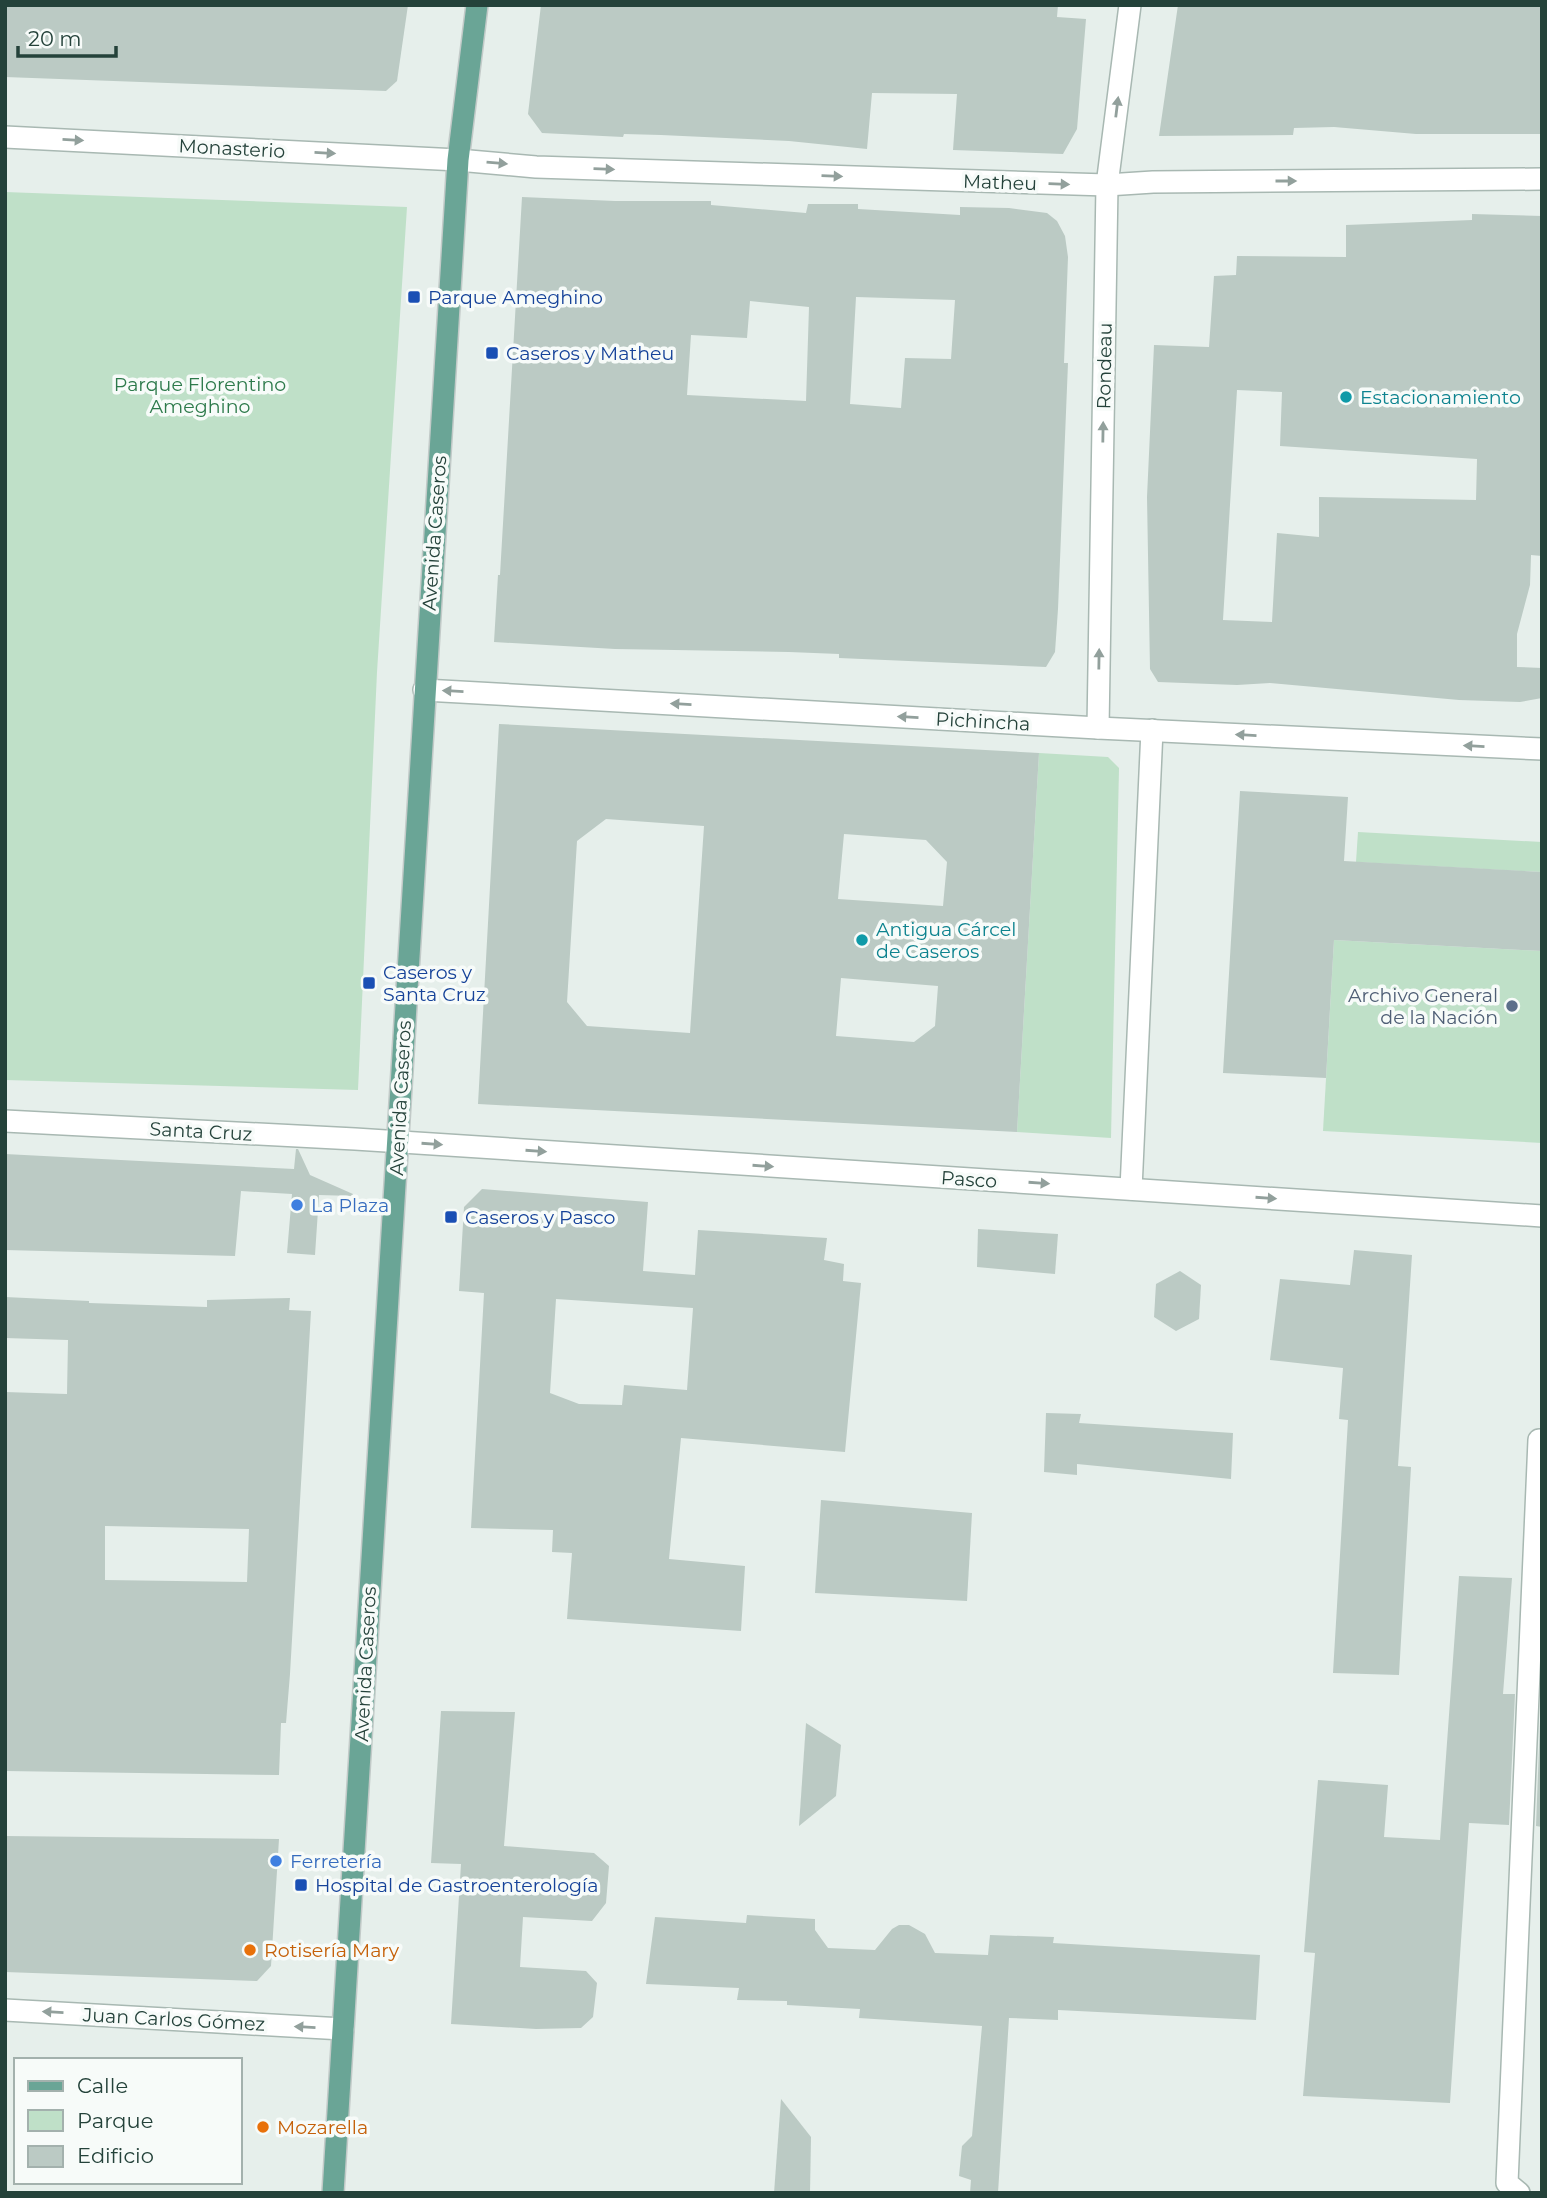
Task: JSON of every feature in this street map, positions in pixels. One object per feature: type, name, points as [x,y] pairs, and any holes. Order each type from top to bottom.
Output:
[{"type":"main road","name":"Avenida Caseros","points":[[333,2193],[458,160],[477,5]]},
{"type":"street","name":"Rondeau","points":[[1098,728],[1107,185],[1130,5]]},
{"type":"street","name":"Monasterio","points":[[5,137],[458,160]]},
{"type":"street","name":"Matheu","points":[[458,160],[536,167],[1107,185],[1153,182],[1542,179]]},
{"type":"street","name":"Pichincha","points":[[424,690],[1098,728],[1542,749]]},
{"type":"street","points":[[1131,1189],[1152,730]]},
{"type":"street","name":"Santa Cruz","points":[[5,1121],[397,1142]]},
{"type":"street","name":"Pasco","points":[[397,1142],[1542,1216]]},
{"type":"street","points":[[1519,2193],[1507,2183],[1539,1440]]},
{"type":"street","name":"Juan Carlos Gómez","points":[[5,2010],[343,2028]]},
{"type":"green space","name":"Parque Florentino Ameghino","points":[[5,192],[407,207],[377,672],[358,1090],[5,1080]]},
{"type":"green space","points":[[1039,753],[1108,757],[1119,768],[1111,1138],[1017,1132]]},
{"type":"green space","points":[[1358,832],[1542,842],[1542,872],[1356,862]]},
{"type":"green space","points":[[1334,940],[1542,951],[1542,1143],[1323,1131]]},
{"type":"building","points":[[5,5],[408,5],[397,81],[386,91],[5,77]]},
{"type":"building","points":[[541,5],[1058,5],[1057,17],[1086,19],[1077,129],[1063,154],[953,150],[957,94],[872,93],[867,149],[789,141],[542,133],[528,114]]},
{"type":"building","points":[[1178,5],[1542,5],[1542,134],[1416,134],[1334,127],[1294,128],[1293,135],[1159,136]]},
{"type":"building","points":[[522,197],[711,201],[711,205],[806,213],[808,204],[858,204],[858,209],[960,215],[960,207],[1009,208],[1047,213],[1057,221],[1065,236],[1068,257],[1064,363],[1068,363],[1055,652],[1046,667],[839,658],[839,654],[615,649],[494,642]],"holes":[[[856,297],[955,300],[951,359],[905,358],[901,408],[850,404]],[[750,301],[809,307],[806,401],[687,395],[691,335],[747,338]]]},
{"type":"building","points":[[1472,214],[1542,216],[1542,556],[1531,555],[1530,585],[1517,634],[1517,667],[1542,668],[1542,698],[1520,702],[1459,700],[1270,683],[1237,685],[1158,682],[1150,669],[1147,497],[1154,345],[1209,347],[1214,276],[1236,275],[1237,256],[1346,257],[1346,225],[1472,220]],"holes":[[[1237,390],[1282,392],[1280,446],[1477,459],[1476,500],[1319,497],[1319,537],[1277,533],[1272,622],[1223,620]]]},
{"type":"building","name":"Antigua Cárcel de Caseros","points":[[499,724],[1039,753],[1017,1132],[478,1104]],"holes":[[[606,819],[704,826],[690,1033],[587,1026],[567,1002],[577,841]],[[844,834],[926,840],[947,862],[943,906],[838,899]],[[841,978],[938,986],[935,1026],[914,1042],[836,1036]]]},
{"type":"building","points":[[1240,791],[1348,797],[1344,861],[1542,872],[1542,951],[1334,940],[1326,1078],[1223,1073]]},
{"type":"building","points":[[296,1149],[310,1175],[353,1194],[319,1195],[315,1255],[287,1253],[292,1194],[241,1191],[235,1256],[5,1250],[5,1154],[294,1169]]},
{"type":"building","points":[[482,1189],[648,1202],[643,1271],[695,1275],[698,1230],[827,1238],[824,1260],[844,1264],[843,1281],[861,1283],[845,1452],[681,1438],[669,1559],[745,1566],[741,1631],[567,1619],[572,1553],[552,1552],[553,1530],[471,1528],[484,1293],[459,1291],[464,1207]],"holes":[[[556,1299],[693,1308],[687,1390],[624,1385],[622,1405],[579,1404],[550,1393]]]},
{"type":"building","points":[[978,1229],[1058,1234],[1055,1274],[977,1267]]},
{"type":"building","points":[[1354,1250],[1412,1255],[1398,1466],[1411,1467],[1399,1675],[1333,1673],[1348,1420],[1339,1419],[1343,1368],[1270,1360],[1280,1279],[1350,1285]]},
{"type":"building","points":[[1180,1271],[1201,1285],[1199,1319],[1176,1331],[1154,1317],[1156,1284]]},
{"type":"building","points":[[5,1297],[207,1307],[207,1300],[290,1298],[289,1310],[311,1311],[290,1674],[286,1723],[281,1723],[279,1775],[5,1771],[5,1392],[67,1394],[68,1340],[5,1338]],"holes":[[[105,1526],[249,1529],[247,1582],[105,1580]]]},
{"type":"building","points":[[1046,1413],[1081,1414],[1079,1423],[1233,1433],[1231,1479],[1077,1464],[1077,1475],[1044,1472]]},
{"type":"building","points":[[821,1500],[972,1513],[967,1601],[815,1593]]},
{"type":"building","points":[[1459,1576],[1512,1578],[1503,1694],[1515,1694],[1509,1825],[1469,1823],[1450,2103],[1303,2096],[1315,1953],[1304,1952],[1318,1780],[1388,1785],[1384,1837],[1440,1840]]},
{"type":"building","points":[[1542,1695],[1542,1827],[1536,1826]]},
{"type":"building","points":[[441,1711],[515,1712],[504,1846],[594,1853],[609,1866],[606,1903],[592,1921],[523,1917],[520,1967],[586,1971],[597,1983],[593,2017],[581,2028],[536,2029],[451,2024],[461,1864],[431,1863]]},
{"type":"building","points":[[806,1723],[841,1745],[836,1796],[799,1826]]},
{"type":"building","points":[[5,1836],[279,1839],[271,1966],[257,1981],[5,1972]]},
{"type":"building","points":[[747,1915],[815,1919],[815,1930],[828,1948],[875,1950],[892,1929],[899,1925],[909,1925],[925,1934],[935,1953],[988,1955],[990,1935],[1054,1937],[1053,1943],[1260,1955],[1256,2020],[1058,2010],[1058,2020],[1009,2018],[998,2193],[970,2193],[971,2180],[959,2176],[962,2146],[972,2136],[982,2026],[859,2018],[860,2009],[787,2005],[787,2001],[737,2000],[739,1988],[646,1984],[655,1917],[746,1923]]},
{"type":"building","points":[[781,2099],[811,2137],[810,2193],[774,2193]]},
{"type":"place","name":"Parque Ameghino","points":[[414,297]]},
{"type":"place","name":"Caseros y Matheu","points":[[492,353]]},
{"type":"place","name":"Estacionamiento","points":[[1346,397]]},
{"type":"place","name":"Antigua Cárcel de Caseros","points":[[862,940]]},
{"type":"place","name":"Caseros y Santa Cruz","points":[[369,983]]},
{"type":"place","name":"Archivo General de la Nación","points":[[1512,1006]]},
{"type":"place","name":"La Plaza","points":[[297,1205]]},
{"type":"place","name":"Caseros y Pasco","points":[[451,1217]]},
{"type":"place","name":"Ferretería","points":[[276,1861]]},
{"type":"place","name":"Hospital de Gastroenterología","points":[[301,1885]]},
{"type":"place","name":"Rotisería Mary","points":[[250,1950]]},
{"type":"place","name":"Mozarella","points":[[263,2127]]}]
